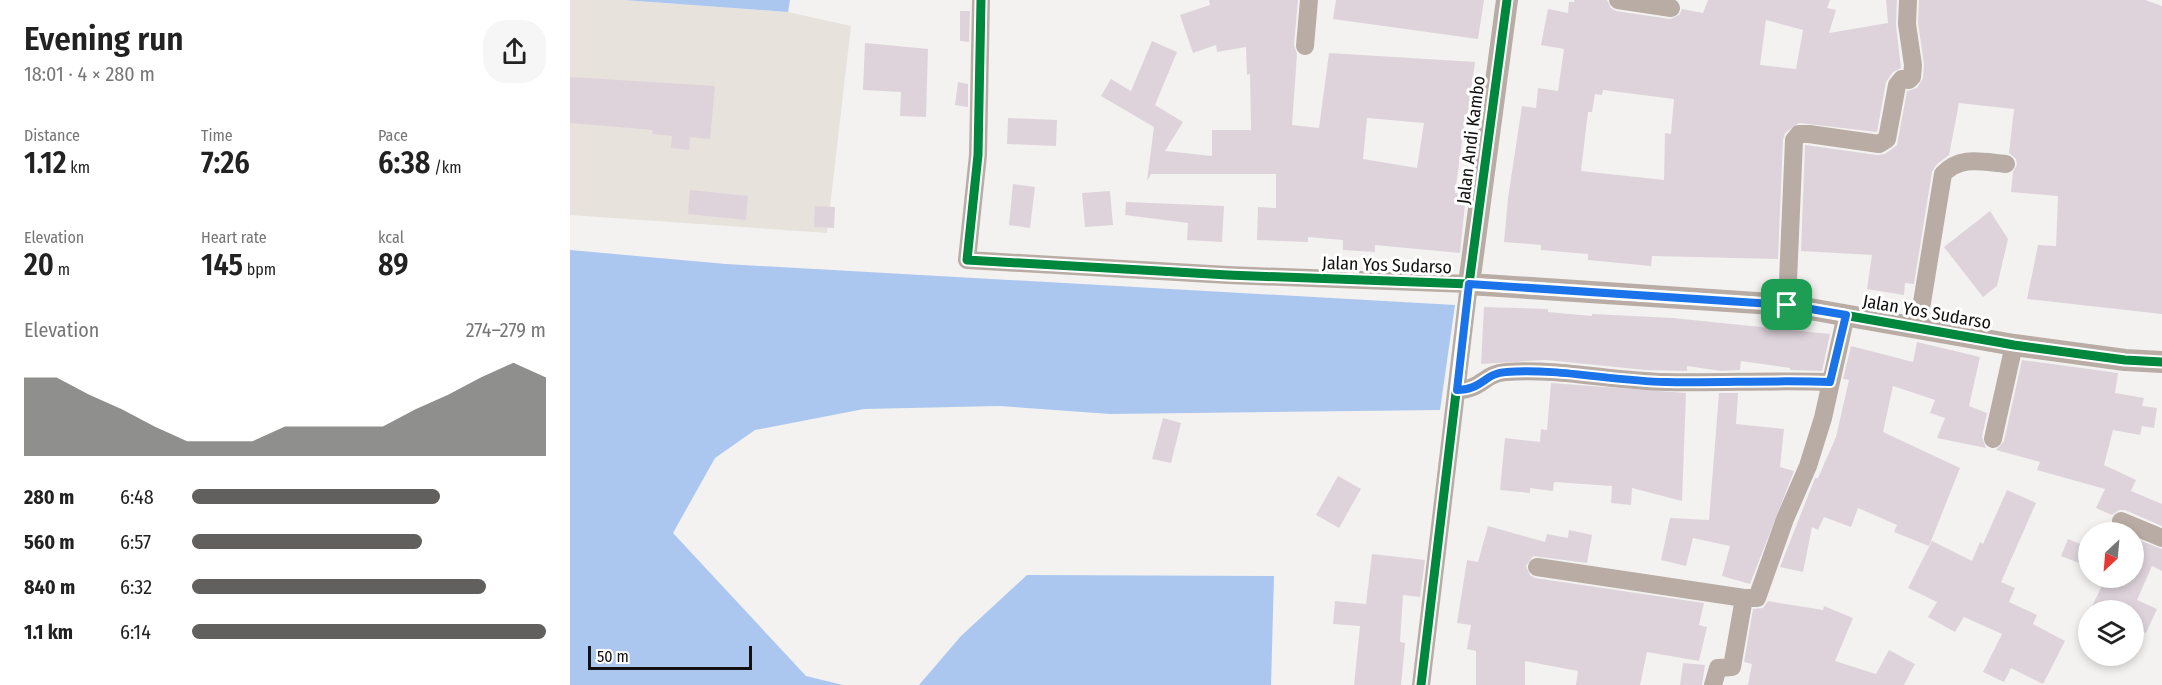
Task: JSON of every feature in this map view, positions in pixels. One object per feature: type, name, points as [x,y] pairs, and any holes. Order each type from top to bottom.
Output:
[{"type":"street","name":"Jalan Yos Sudarso","points":[[981,0],[978,155],[967,260],[1228,275],[1469,284],[1787,305],[2014,345],[2125,360],[2162,362]]},
{"type":"street","points":[[1305,46],[1309,0]]},
{"type":"street","name":"Jalan Andi Kambo","points":[[1469,284],[1507,0]]},
{"type":"street","points":[[1618,0],[1671,8]]},
{"type":"street","points":[[1787,305],[1794,140],[1800,134],[1879,144],[1887,140],[1897,85],[1902,79],[1909,80],[1913,73],[1907,24],[1908,0]]},
{"type":"street","points":[[1918,327],[1943,174],[1952,165],[1964,160],[2006,164]]},
{"type":"street","points":[[1421,685],[1469,284]]},
{"type":"street","points":[[1537,567],[1744,598],[1757,597],[1785,519],[1808,466],[1823,418],[1846,315]]},
{"type":"street","points":[[1993,439],[2014,345]]},
{"type":"street","points":[[1457,390],[1472,390],[1486,379],[1504,372],[1586,374],[1666,382],[1830,382]]},
{"type":"street","points":[[2121,521],[2162,538]]},
{"type":"street","points":[[1713,685],[1718,668],[1732,667],[1744,598]]},
{"type":"shaded area","points":[[570,0],[624,0],[788,12],[851,26],[827,233],[570,215]]},
{"type":"water","points":[[624,0],[790,0],[788,12]]},
{"type":"water","points":[[570,250],[726,264],[1455,305],[1440,410],[1110,414],[999,406],[864,409],[755,430],[715,458],[673,533],[806,676],[843,685],[570,685]]},
{"type":"water","points":[[1027,575],[1274,576],[1271,685],[919,685],[961,636]]},
{"type":"building","points":[[1209,0],[1298,0],[1294,45],[1297,54],[1292,125],[1319,128],[1329,53],[1475,62],[1469,109],[1471,109],[1470,127],[1464,127],[1455,193],[1466,194],[1460,253],[1375,245],[1375,252],[1343,250],[1343,240],[1308,237],[1308,242],[1257,240],[1258,207],[1276,208],[1276,174],[1151,174],[1147,181],[1154,127],[1101,96],[1111,79],[1131,91],[1152,41],[1177,52],[1155,105],[1183,122],[1165,151],[1212,156],[1212,130],[1251,130],[1250,74],[1247,75],[1246,47],[1217,52],[1216,45],[1193,53],[1180,15],[1210,5]],"holes":[[[1367,118],[1424,123],[1417,168],[1363,159]]]},
{"type":"building","points":[[1336,0],[1484,0],[1478,39],[1333,19]]},
{"type":"building","points":[[1574,0],[1607,0],[1611,8],[1616,11],[1670,19],[1679,15],[1682,9],[1703,13],[1708,0],[1830,0],[1827,8],[1836,10],[1829,33],[1888,23],[1886,0],[1897,0],[1896,25],[1901,68],[1893,72],[1886,82],[1877,132],[1799,123],[1785,133],[1778,259],[1652,256],[1651,266],[1588,260],[1588,254],[1541,250],[1541,245],[1504,242],[1508,198],[1522,106],[1536,108],[1538,88],[1558,91],[1564,49],[1541,45],[1548,9],[1568,13],[1569,2],[1574,2]],"holes":[[[1766,20],[1803,30],[1796,69],[1760,65]],[[1603,90],[1674,99],[1671,134],[1665,133],[1664,180],[1581,171],[1588,112],[1592,112],[1595,94],[1602,95]]]},
{"type":"building","points":[[1919,0],[2145,0],[2162,6],[2162,314],[2027,299],[2038,245],[2056,246],[2058,196],[2011,192],[2013,172],[2017,165],[2016,159],[2009,153],[2014,109],[1959,103],[1949,155],[1936,165],[1932,172],[1914,284],[1905,283],[1904,295],[1867,289],[1872,255],[1801,251],[1805,145],[1877,155],[1885,154],[1897,145],[1907,91],[1917,88],[1923,78],[1924,64],[1918,23]]},
{"type":"building","points":[[960,11],[970,11],[969,42],[960,41]]},
{"type":"building","points":[[865,43],[928,49],[926,117],[900,116],[901,92],[863,90]]},
{"type":"building","points":[[570,77],[715,86],[710,139],[690,137],[689,150],[671,148],[672,136],[652,134],[653,130],[570,123]]},
{"type":"building","points":[[958,82],[968,84],[968,107],[955,105]]},
{"type":"building","points":[[1008,118],[1057,120],[1056,146],[1007,144]]},
{"type":"building","points":[[1013,184],[1035,187],[1030,228],[1009,225]]},
{"type":"building","points":[[690,190],[748,196],[746,220],[688,214]]},
{"type":"building","points":[[1110,191],[1113,225],[1085,227],[1082,193]]},
{"type":"building","points":[[1126,202],[1224,206],[1222,242],[1187,240],[1188,223],[1125,215]]},
{"type":"building","points":[[815,206],[835,207],[834,228],[814,227]]},
{"type":"building","points":[[1990,211],[2008,239],[1997,286],[1983,297],[1944,247]]},
{"type":"building","points":[[1484,307],[1548,309],[1548,312],[1592,316],[1592,314],[1673,318],[1830,334],[1822,371],[1790,370],[1790,368],[1741,361],[1740,370],[1721,371],[1687,366],[1687,371],[1646,370],[1546,360],[1481,364]]},
{"type":"building","points":[[1917,342],[1980,357],[1969,406],[1987,413],[1982,437],[1986,448],[1937,438],[1945,418],[1930,413],[1935,400],[1893,386],[1883,432],[1960,468],[1929,546],[1894,532],[1897,525],[1858,508],[1851,527],[1824,517],[1818,530],[1812,527],[1803,572],[1780,567],[1815,478],[1818,478],[1836,437],[1849,380],[1843,379],[1851,346],[1913,362]]},
{"type":"building","points":[[2022,360],[2118,373],[2115,393],[2144,398],[2142,406],[2157,408],[2154,428],[2142,426],[2140,435],[2113,430],[2104,465],[2136,480],[2131,491],[2162,504],[2162,526],[2125,510],[2119,510],[2112,515],[2096,508],[2105,489],[2037,470],[2040,462],[1996,450],[2004,441]]},
{"type":"building","points":[[1551,383],[1686,393],[1682,501],[1632,488],[1631,505],[1611,503],[1612,486],[1554,482],[1553,491],[1530,488],[1530,493],[1500,490],[1505,438],[1540,442],[1541,429],[1547,430]]},
{"type":"building","points":[[1719,393],[1738,393],[1736,424],[1784,429],[1780,467],[1794,471],[1750,584],[1722,576],[1730,546],[1693,538],[1686,566],[1661,560],[1670,518],[1709,520]]},
{"type":"building","points":[[1163,418],[1181,423],[1171,463],[1152,459]]},
{"type":"building","points":[[1338,476],[1361,489],[1339,528],[1316,515]]},
{"type":"building","points":[[2007,490],[2036,503],[2001,582],[2015,588],[2009,602],[2037,615],[2033,624],[2065,641],[2043,684],[2011,668],[2004,682],[1983,672],[2002,634],[1964,617],[1955,632],[1928,617],[1937,602],[1908,588],[1932,541],[1972,561],[1980,542],[1983,544]]},
{"type":"building","points":[[1488,526],[1545,542],[1547,534],[1568,538],[1569,530],[1592,535],[1587,563],[1533,556],[1526,566],[1530,575],[1535,578],[1704,603],[1699,625],[1707,627],[1699,661],[1647,652],[1640,685],[1576,685],[1578,671],[1525,661],[1525,685],[1476,685],[1476,651],[1467,649],[1471,625],[1457,623],[1467,560],[1478,562]]},
{"type":"building","points":[[2068,539],[2078,543],[2078,563],[2061,556]]},
{"type":"building","points":[[2144,542],[2162,549],[2162,571],[2152,566],[2144,584]]},
{"type":"building","points":[[1372,554],[1425,560],[1420,597],[1403,595],[1400,642],[1405,643],[1401,685],[1354,685],[1360,626],[1333,624],[1335,601],[1366,604]]},
{"type":"building","points":[[2101,588],[2142,588],[2137,600],[2095,600]]},
{"type":"building","points":[[1768,601],[1823,610],[1824,606],[1853,618],[1835,661],[1876,674],[1889,650],[1915,664],[1904,685],[1748,685],[1752,664],[1744,662],[1753,609],[1763,608]]},
{"type":"building","points":[[2144,603],[2157,609],[2146,633],[2144,632]]},
{"type":"building","points":[[1683,663],[1705,665],[1702,685],[1680,685]]},
{"type":"cycle path","points":[[981,0],[978,155],[967,260],[1228,275],[1469,284],[1787,305],[2014,345],[2125,360],[2162,362]]},
{"type":"cycle path","points":[[1421,685],[1469,284],[1507,0]]},
{"type":"route","points":[[1469,284],[1787,305],[1846,315],[1830,382],[1768,380],[1666,382],[1586,374],[1504,372],[1486,379],[1472,390],[1457,390],[1469,284]]}]
